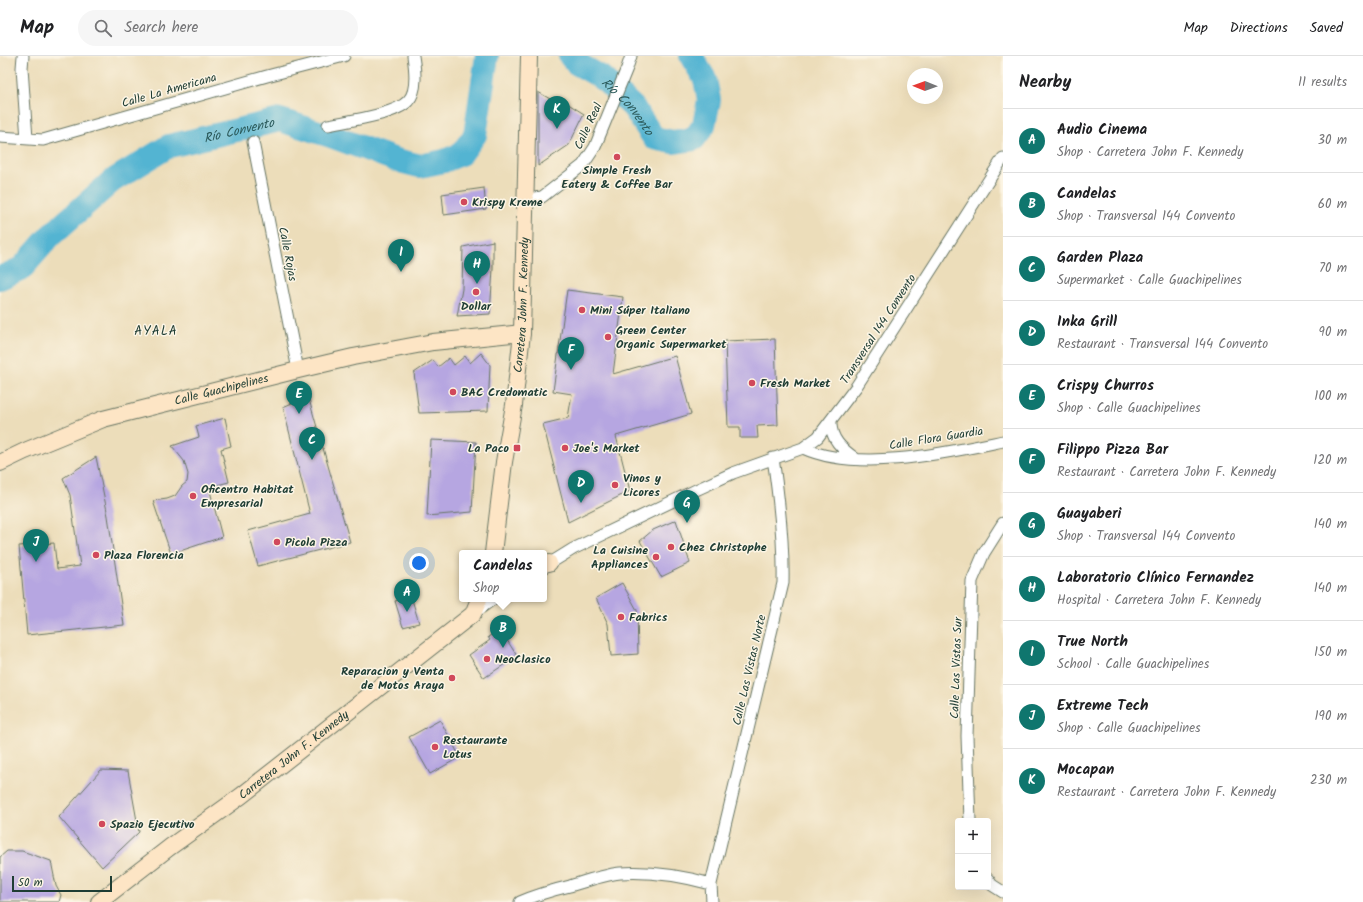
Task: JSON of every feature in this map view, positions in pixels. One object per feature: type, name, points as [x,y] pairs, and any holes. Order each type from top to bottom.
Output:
[{"type":"main road","name":"Carretera John F. Kennedy","points":[[494,550],[504,462],[514,405],[522,333],[529,56]]},
{"type":"main road","name":"Calle Guachipelines","points":[[0,463],[25,451],[103,419],[298,370],[352,357],[433,342],[522,333]]},
{"type":"main road","name":"Carretera John F. Kennedy","points":[[99,902],[170,847],[241,796],[476,606]]},
{"type":"street","points":[[23,56],[22,68],[27,139]]},
{"type":"street","name":"Calle La Americana","points":[[0,137],[43,140],[267,76],[344,56]]},
{"type":"street","points":[[328,125],[372,116],[398,108],[409,101],[415,86],[413,56]]},
{"type":"street","name":"Calle Real","points":[[526,199],[542,197],[583,165],[595,147],[631,56]]},
{"type":"street","name":"Calle Rojas","points":[[254,142],[298,370]]},
{"type":"street","name":"Transversal 144 Convento","points":[[547,564],[573,549],[696,490],[733,473],[803,448],[818,437],[856,387],[1003,158]]},
{"type":"street","points":[[831,421],[831,428],[835,440],[846,452],[856,459]]},
{"type":"street","name":"Calle Flora Guardia","points":[[803,448],[815,454],[856,459],[895,459],[925,456],[1003,441]]},
{"type":"street","name":"Calle Las Vistas Norte","points":[[712,902],[712,884],[783,583],[780,517],[773,458]]},
{"type":"street","name":"Calle Las Vistas Sur","points":[[970,818],[967,736],[972,581],[984,553],[1003,523]]},
{"type":"street","points":[[476,606],[486,602]]},
{"type":"street","points":[[520,902],[537,894],[619,873],[645,873],[690,878],[712,884]]},
{"type":"street","points":[[991,884],[1003,892]]},
{"type":"building","points":[[538,92],[557,103],[559,98],[584,114],[569,145],[538,166]]},
{"type":"building","name":"Krispy Kreme","points":[[484,188],[486,209],[444,215],[442,194]]},
{"type":"building","points":[[493,241],[490,314],[457,316],[462,289],[463,247]]},
{"type":"building","points":[[567,290],[623,297],[613,374],[675,356],[691,414],[616,436],[630,491],[568,522],[543,424],[568,418],[572,394],[553,391]]},
{"type":"building","name":"Fresh Market","points":[[775,339],[778,425],[757,426],[758,438],[740,438],[740,427],[728,427],[725,341]]},
{"type":"building","name":"BAC Credomatic","points":[[481,353],[490,365],[488,411],[419,413],[414,373],[433,360],[438,367],[449,358],[454,365],[465,356],[470,363]]},
{"type":"building","points":[[308,396],[350,542],[258,566],[248,531],[310,514],[283,407]]},
{"type":"building","name":"Oficentro Habitat Empresarial","points":[[225,418],[231,446],[221,449],[229,482],[209,487],[222,537],[171,554],[153,501],[175,496],[187,482],[188,474],[184,461],[172,446],[199,437],[196,426]]},
{"type":"building","points":[[431,440],[476,442],[472,512],[427,516]]},
{"type":"building","name":"Plaza Florencia","points":[[96,457],[108,516],[124,625],[27,635],[19,546],[54,543],[57,569],[80,566],[70,495],[63,478]]},
{"type":"building","name":"Chez Christophe","points":[[676,520],[690,563],[661,577],[640,541],[653,530]]},
{"type":"building","name":"Fabrics","points":[[622,583],[637,610],[638,654],[611,656],[608,624],[596,598]]},
{"type":"building","points":[[411,596],[419,623],[403,627],[395,601]]},
{"type":"building","name":"NeoClasico","points":[[500,629],[517,656],[484,678],[469,655],[490,640],[488,637]]},
{"type":"building","name":"Restaurante Lotus","points":[[440,720],[460,757],[430,774],[409,737]]},
{"type":"building","name":"Spazio Ejecutivo","points":[[101,770],[128,771],[139,832],[102,867],[59,817]]},
{"type":"building","points":[[7,851],[22,851],[51,861],[56,886],[61,895],[59,902],[0,902],[0,857]]},
{"type":"waterway","name":"Río Convento","points":[[0,278],[22,268],[50,236],[112,181],[169,146],[280,120],[328,135],[396,160],[420,166],[444,161],[461,154],[475,135],[487,56]]},
{"type":"waterway","name":"Río Convento","points":[[570,56],[576,63],[601,77],[633,107],[654,138],[673,142],[694,139],[704,125],[709,100],[705,79],[691,56]]},
{"type":"place","name":"Mocapan","points":[[557,129]]},
{"type":"place","name":"Simple Fresh Eatery & Coffee Bar","points":[[617,157]]},
{"type":"place","name":"Krispy Kreme","points":[[464,202]]},
{"type":"place","name":"True North","points":[[401,272]]},
{"type":"place","name":"Laboratorio Clínico Fernandez","points":[[477,284]]},
{"type":"place","name":"Dollar","points":[[476,292]]},
{"type":"place","name":"Mini Súper Italiano","points":[[582,310]]},
{"type":"place","name":"Green Center Organic Supermarket","points":[[608,337]]},
{"type":"place","name":"Filippo Pizza Bar","points":[[571,370]]},
{"type":"place","name":"Fresh Market","points":[[752,383]]},
{"type":"place","name":"BAC Credomatic","points":[[453,392]]},
{"type":"place","name":"Crispy Churros","points":[[299,414]]},
{"type":"place","name":"La Paco","points":[[517,448]]},
{"type":"place","name":"Joe's Market","points":[[565,448]]},
{"type":"place","name":"Garden Plaza","points":[[312,460]]},
{"type":"place","name":"Vinos y Licores","points":[[615,485]]},
{"type":"place","name":"Oficentro Habitat Empresarial","points":[[193,496]]},
{"type":"place","name":"Inka Grill","points":[[581,503]]},
{"type":"place","name":"Guayaberi","points":[[687,523]]},
{"type":"place","name":"Picola Pizza","points":[[277,542]]},
{"type":"place","name":"Chez Christophe","points":[[671,547]]},
{"type":"place","name":"Plaza Florencia","points":[[96,555]]},
{"type":"place","name":"La Cuisine Appliances","points":[[656,557]]},
{"type":"place","name":"Extreme Tech","points":[[36,562]]},
{"type":"place","name":"Audio Cinema","points":[[407,612]]},
{"type":"place","name":"Fabrics","points":[[621,617]]},
{"type":"place","name":"Candelas","points":[[503,648]]},
{"type":"place","name":"NeoClasico","points":[[487,659]]},
{"type":"place","name":"Reparacion y Venta de Motos Araya","points":[[452,678]]},
{"type":"place","name":"Restaurante Lotus","points":[[435,747]]},
{"type":"place","name":"Spazio Ejecutivo","points":[[102,824]]},
{"type":"district","name":"AYALA","points":[[156,330]]}]
